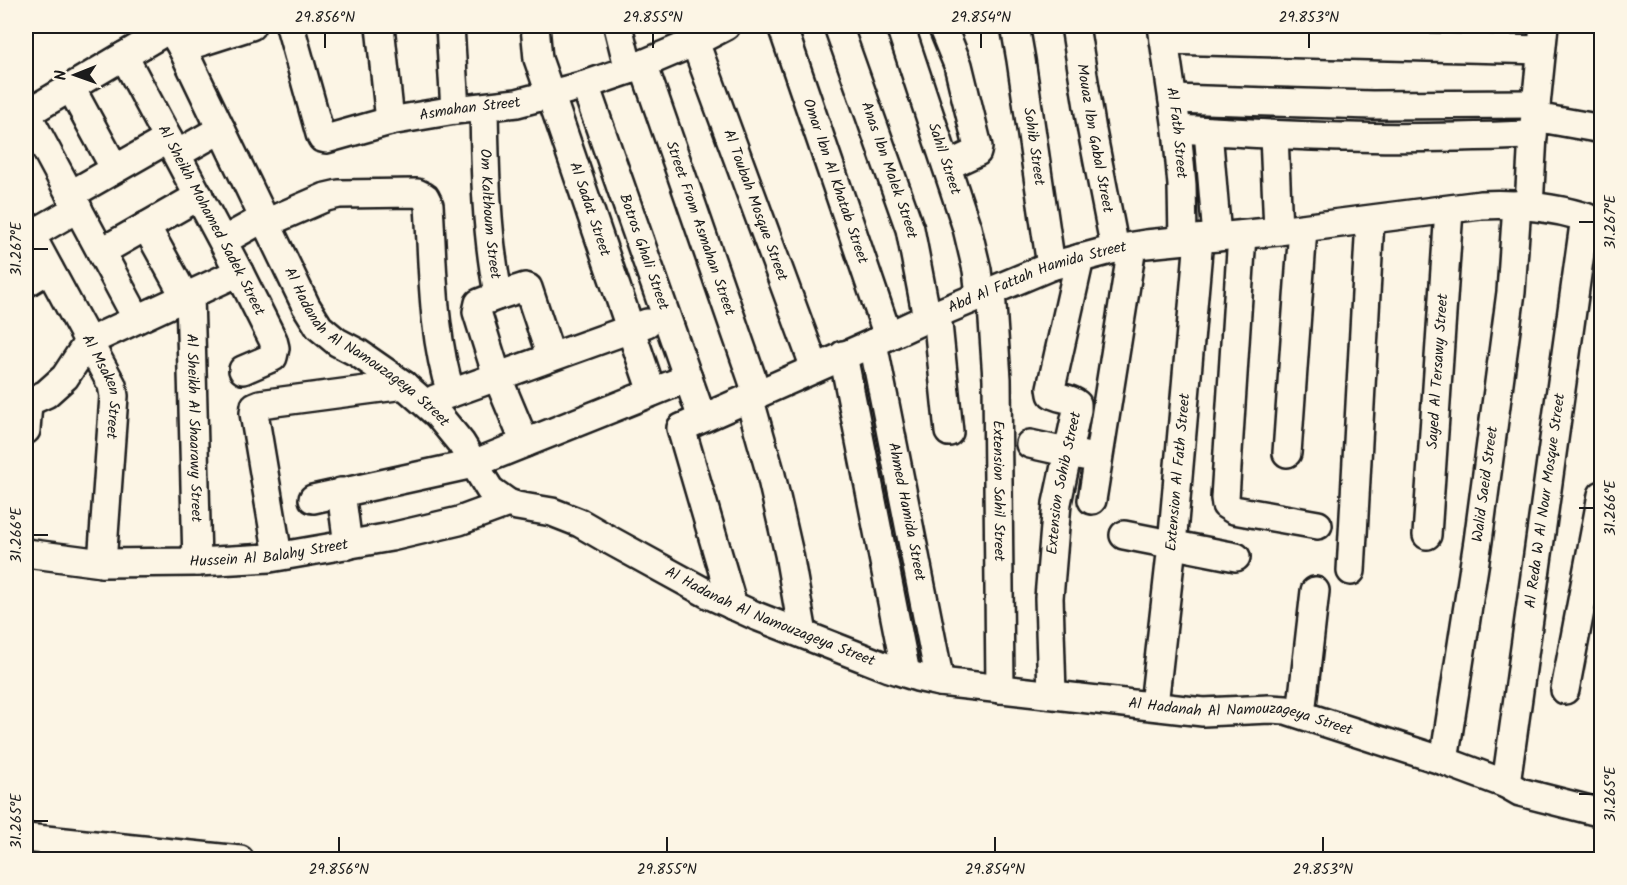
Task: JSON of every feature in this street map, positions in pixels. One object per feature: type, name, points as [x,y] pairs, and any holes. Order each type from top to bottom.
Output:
[{"type":"street","points":[[137,319],[26,114],[124,56],[174,34],[245,26]]},
{"type":"street","name":"Asmahan Street","points":[[290,26],[320,134],[326,139],[390,121],[517,103],[551,95],[636,67],[726,26]]},
{"type":"street","points":[[380,26],[390,121]]},
{"type":"street","points":[[450,26],[455,110]]},
{"type":"street","name":"Al Sadat Street","points":[[535,26],[538,58],[652,392]]},
{"type":"street","name":"Street From Asmahan Street","points":[[618,26],[636,67],[753,395],[789,554],[803,634]]},
{"type":"street","name":"Omar Ibn Al Khatab Street","points":[[782,26],[880,339]]},
{"type":"street","name":"Anas Ibn Malek Street","points":[[838,26],[910,229],[932,316],[949,432]]},
{"type":"street","name":"Sahil Street","points":[[900,26],[947,166],[986,293]]},
{"type":"street","points":[[942,26],[958,65],[978,147],[977,152],[947,166]]},
{"type":"street","name":"Sohib Street","points":[[1015,26],[1051,266]]},
{"type":"street","name":"Mouaz Ibn Gabal Street","points":[[1075,26],[1092,131],[1123,248],[1099,459],[1092,500]]},
{"type":"street","points":[[1163,33],[1543,38]]},
{"type":"street","name":"Al Fath Street","points":[[1163,33],[1177,129],[1182,185],[1210,238]]},
{"type":"street","name":"Al Hadanah Al Namouzageya Street","points":[[174,34],[306,306],[319,327],[337,342],[358,353],[425,402],[448,426],[490,490],[508,503],[552,512],[580,523],[733,606],[917,677],[940,682],[1203,711],[1286,710],[1444,761],[1506,784],[1520,792],[1602,813]]},
{"type":"street","name":"Walid Saeid Street","points":[[1444,761],[1480,529],[1535,119],[1543,38]]},
{"type":"street","name":"Al Toubah Mosque Street","points":[[695,42],[815,368]]},
{"type":"street","name":"Al Sheikh Mohamed Sadek Street","points":[[124,56],[273,340],[275,348],[273,357],[243,370]]},
{"type":"street","points":[[919,82],[958,65]]},
{"type":"street","name":"Botros Ghali Street","points":[[585,85],[702,418]]},
{"type":"street","points":[[71,88],[115,169]]},
{"type":"street","points":[[1173,99],[1372,105],[1535,119],[1602,129]]},
{"type":"street","name":"Om Kalthoum Street","points":[[483,108],[486,188],[497,296],[479,303],[477,312],[497,376],[525,443]]},
{"type":"street","points":[[1177,129],[1274,135],[1397,137],[1535,119]]},
{"type":"street","points":[[28,231],[74,202],[115,169],[221,129]]},
{"type":"street","points":[[1208,131],[1210,238],[1226,505],[1234,510],[1318,525]]},
{"type":"street","points":[[1274,135],[1291,229],[1287,453]]},
{"type":"street","points":[[223,241],[265,221],[339,194],[417,193],[425,197],[429,205],[438,335],[445,375],[451,393]]},
{"type":"street","points":[[101,252],[199,196]]},
{"type":"street","name":"Abd Al Fattah Hamida Street","points":[[733,606],[681,431],[682,426],[1051,266],[1123,248],[1481,205],[1523,205],[1554,209],[1593,220]]},
{"type":"street","name":"Sayed Al Tersawy Street","points":[[1428,535],[1449,210]]},
{"type":"street","points":[[1351,571],[1370,220]]},
{"type":"street","name":"Al Reda W Al Nour Mosque Street","points":[[1506,784],[1593,220]]},
{"type":"street","points":[[146,226],[188,296]]},
{"type":"street","name":"Al Msaken Street","points":[[28,231],[112,385],[114,396],[102,563]]},
{"type":"street","name":"Extension Al Fath Street","points":[[1154,705],[1210,238]]},
{"type":"street","name":"Extension Sohib Street","points":[[1052,694],[1049,598],[1057,503],[1077,404],[1072,399],[1056,397],[1052,394],[1051,388],[1080,258]]},
{"type":"street","points":[[26,283],[49,269]]},
{"type":"street","points":[[26,430],[26,401],[46,394],[65,377],[88,342],[239,272]]},
{"type":"street","points":[[497,296],[528,288],[550,357]]},
{"type":"street","name":"Extension Sahil Street","points":[[986,293],[998,379],[1000,689]]},
{"type":"street","name":"Al Sheikh Al Shaarawy Street","points":[[188,296],[197,562]]},
{"type":"street","points":[[425,402],[665,316]]},
{"type":"street","name":"Ahmed Hamida Street","points":[[880,339],[940,682]]},
{"type":"street","points":[[843,355],[906,673]]},
{"type":"street","points":[[313,499],[473,464],[688,378]]},
{"type":"street","points":[[278,556],[254,412],[255,406],[404,385]]},
{"type":"street","points":[[1030,444],[1099,459]]},
{"type":"street","points":[[341,492],[348,545]]},
{"type":"street","points":[[1565,690],[1602,495]]},
{"type":"street","name":"Hussein Al Balahy Street","points":[[26,553],[102,563],[197,562],[278,556],[391,537],[459,521],[508,503]]},
{"type":"street","points":[[1124,535],[1236,557]]},
{"type":"street","points":[[1301,714],[1315,591]]},
{"type":"street","points":[[26,838],[240,860]]}]
